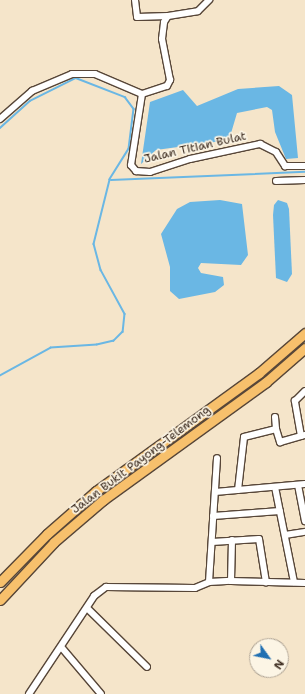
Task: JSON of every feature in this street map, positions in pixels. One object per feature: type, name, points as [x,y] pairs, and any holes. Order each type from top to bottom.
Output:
[{"type":"highway","name":"Jalan Bukit Payong-Telemong","points":[[0,582],[96,492],[259,373],[305,333]]},
{"type":"highway","name":"Jalan Bukit Payong-Telemong","points":[[0,600],[54,542],[103,500],[266,382],[305,348]]},
{"type":"street","points":[[135,0],[136,16],[191,14],[209,0]]},
{"type":"street","points":[[0,119],[32,90],[72,74],[95,74],[142,94],[170,82],[162,39],[168,16]]},
{"type":"street","name":"Jalan Titian Bulat","points":[[142,94],[131,165],[136,171],[150,172],[190,159],[260,144],[276,152],[286,166],[305,166]]},
{"type":"street","points":[[276,181],[305,180]]},
{"type":"street","points":[[275,417],[279,442],[303,435],[295,401],[305,391]]},
{"type":"street","points":[[238,490],[243,438],[276,429]]},
{"type":"street","points":[[209,582],[217,458]]},
{"type":"street","points":[[215,492],[305,484]]},
{"type":"street","points":[[298,485],[305,521]]},
{"type":"street","points":[[275,487],[294,582]]},
{"type":"street","points":[[213,516],[280,511]]},
{"type":"street","points":[[285,535],[305,532]]},
{"type":"street","points":[[212,542],[259,539],[266,582]]},
{"type":"street","points":[[231,582],[232,540]]},
{"type":"street","points":[[29,694],[62,648],[98,591],[106,587],[195,588],[209,582],[294,582],[305,584]]},
{"type":"street","points":[[87,608],[147,668]]},
{"type":"street","points":[[62,648],[101,694]]},
{"type":"water","points":[[279,86],[292,95],[298,158],[286,159],[275,132],[272,110],[267,107],[237,113],[229,140],[156,150],[141,164],[150,102],[183,90],[197,106],[238,89]]},
{"type":"water","points":[[220,200],[242,204],[248,255],[241,265],[201,263],[198,268],[201,273],[223,277],[224,285],[215,292],[179,299],[170,291],[170,267],[161,234],[177,209],[190,202]]},
{"type":"water","points":[[278,200],[287,203],[289,209],[292,274],[287,282],[276,278],[273,215],[274,205]]},
{"type":"waterway","points":[[0,128],[30,101],[76,78],[125,97],[134,109],[129,149],[110,180],[94,244],[101,270],[125,314],[123,332],[114,341],[97,345],[51,348],[0,376]]},
{"type":"waterway","points":[[111,180],[305,172]]}]
